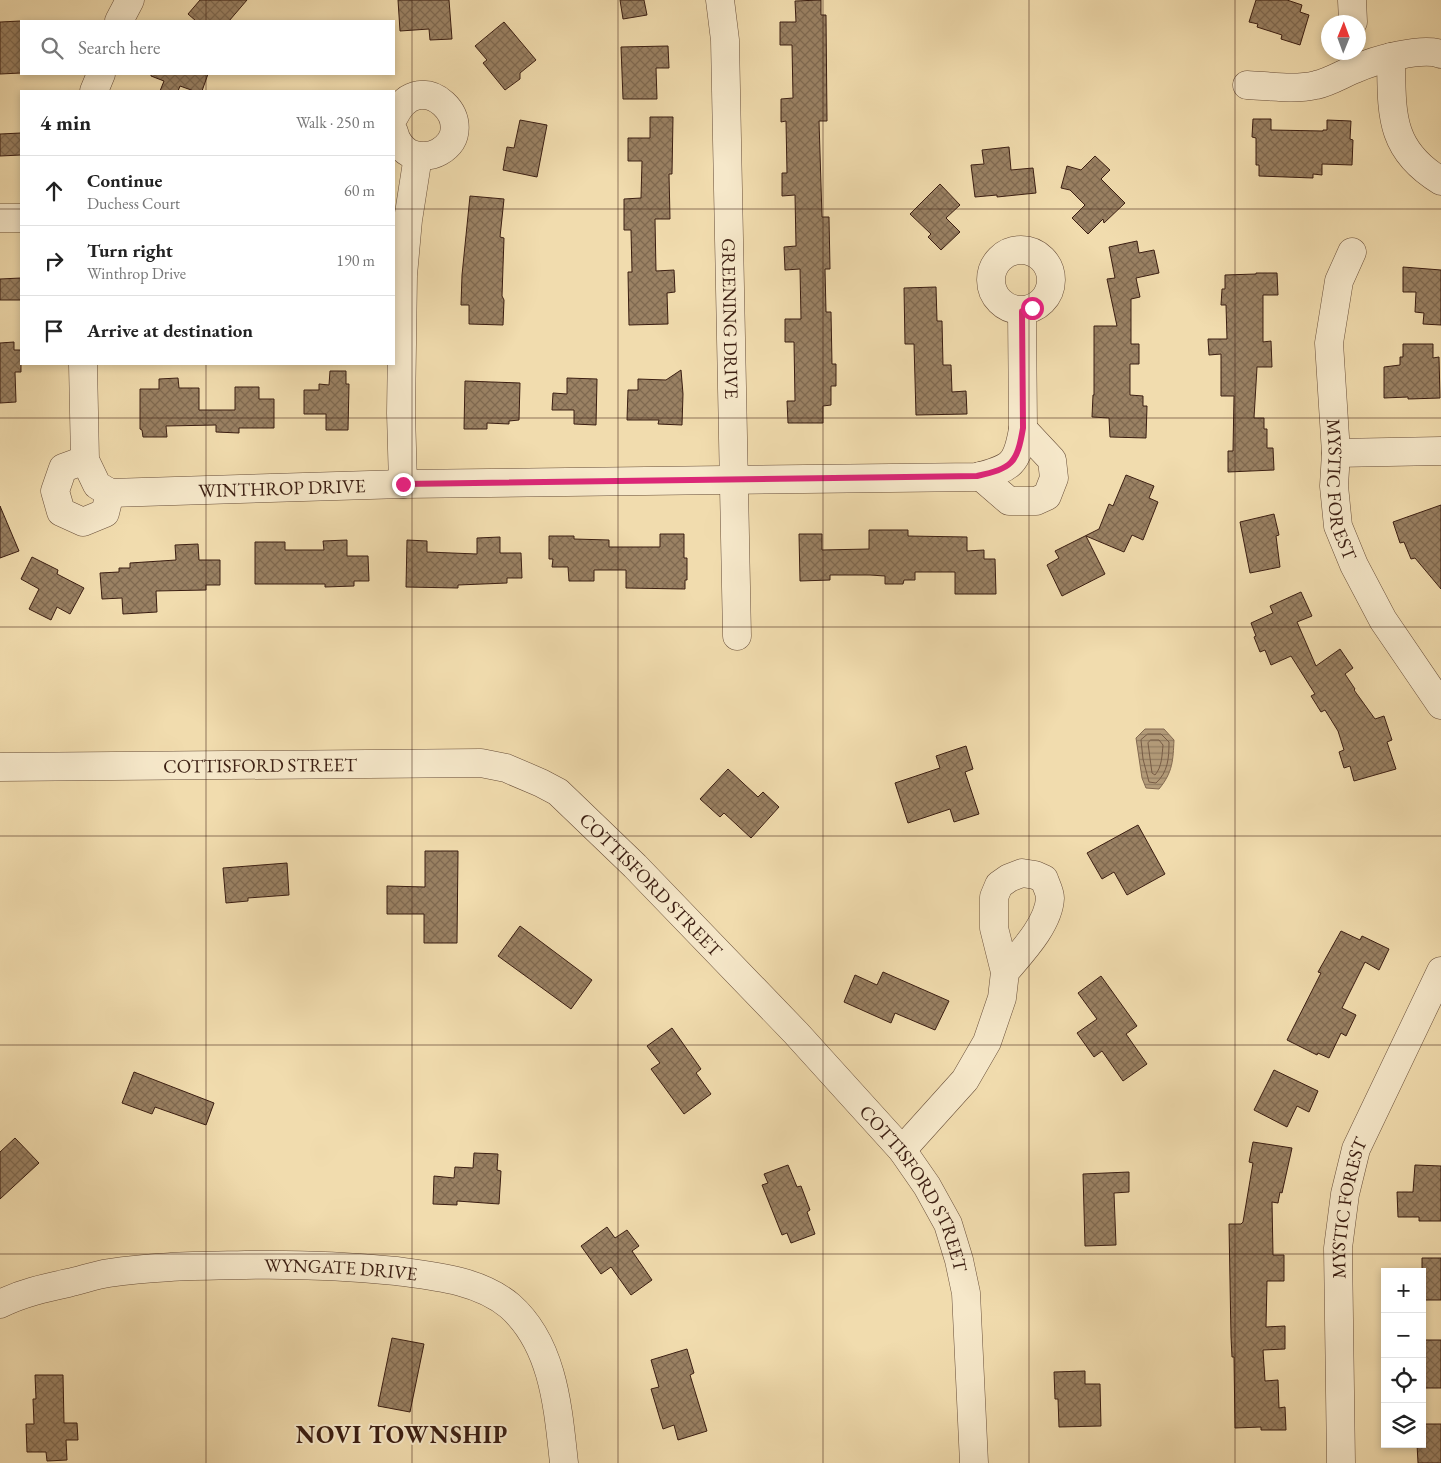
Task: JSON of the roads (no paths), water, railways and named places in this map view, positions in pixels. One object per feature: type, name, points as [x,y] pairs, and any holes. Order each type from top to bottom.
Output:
[{"type":"street","points":[[120,20],[130,0]]},
{"type":"street","name":"GREENING DRIVE","points":[[720,0],[725,40],[737,636]]},
{"type":"street","points":[[1352,0],[1353,15]]},
{"type":"street","points":[[1366,57],[1391,58],[1425,52],[1441,54]]},
{"type":"street","points":[[1391,58],[1393,116],[1398,132],[1413,158],[1426,172],[1441,181]]},
{"type":"street","points":[[1247,85],[1314,86],[1326,82],[1357,60]]},
{"type":"street","points":[[94,90],[100,75]]},
{"type":"street","points":[[395,116],[404,102],[418,96],[433,97],[442,101],[449,109],[454,123],[452,138],[446,147],[438,153],[428,156],[418,156],[408,152],[400,146],[395,134]]},
{"type":"street","points":[[403,484],[401,413],[404,275],[408,220],[418,156]]},
{"type":"street","points":[[0,218],[20,218]]},
{"type":"street","name":"MYSTIC FOREST","points":[[1352,252],[1339,281],[1330,343],[1336,453],[1334,486],[1338,526],[1354,565],[1383,620],[1441,705]]},
{"type":"street","points":[[980,476],[1009,501],[1036,501],[1047,496],[1054,478],[1052,460],[1023,428],[1022,311]]},
{"type":"street","points":[[83,365],[85,460],[104,489],[105,513],[83,522],[61,512],[55,492],[63,468],[85,460]]},
{"type":"street","name":"WINTHROP DRIVE","points":[[104,489],[734,478],[980,476],[999,472],[1014,461],[1020,446],[1023,428]]},
{"type":"street","points":[[1336,453],[1441,451]]},
{"type":"street","name":"COTTISFORD STREET","points":[[0,767],[481,763],[506,768],[558,792],[635,866],[796,1033],[902,1150],[927,1186],[948,1224],[959,1260],[966,1293],[974,1463]]},
{"type":"street","name":"MYSTIC FOREST","points":[[1341,1463],[1338,1248],[1345,1194],[1356,1149],[1432,1013],[1441,971]]},
{"type":"street","points":[[902,1150],[965,1080],[987,1042],[1002,998],[1005,972]]},
{"type":"street","name":"WYNGATE DRIVE","points":[[0,1304],[19,1295],[108,1273],[177,1266],[310,1264],[413,1273],[457,1281],[484,1290],[509,1306],[526,1323],[541,1346],[552,1381],[564,1463]]},
{"type":"water","points":[[1145,729],[1164,729],[1174,740],[1171,766],[1164,783],[1159,789],[1146,788],[1142,778],[1136,738]]},
{"type":"district","name":"NOVI TOWNSHIP","points":[[402,1434]]}]
